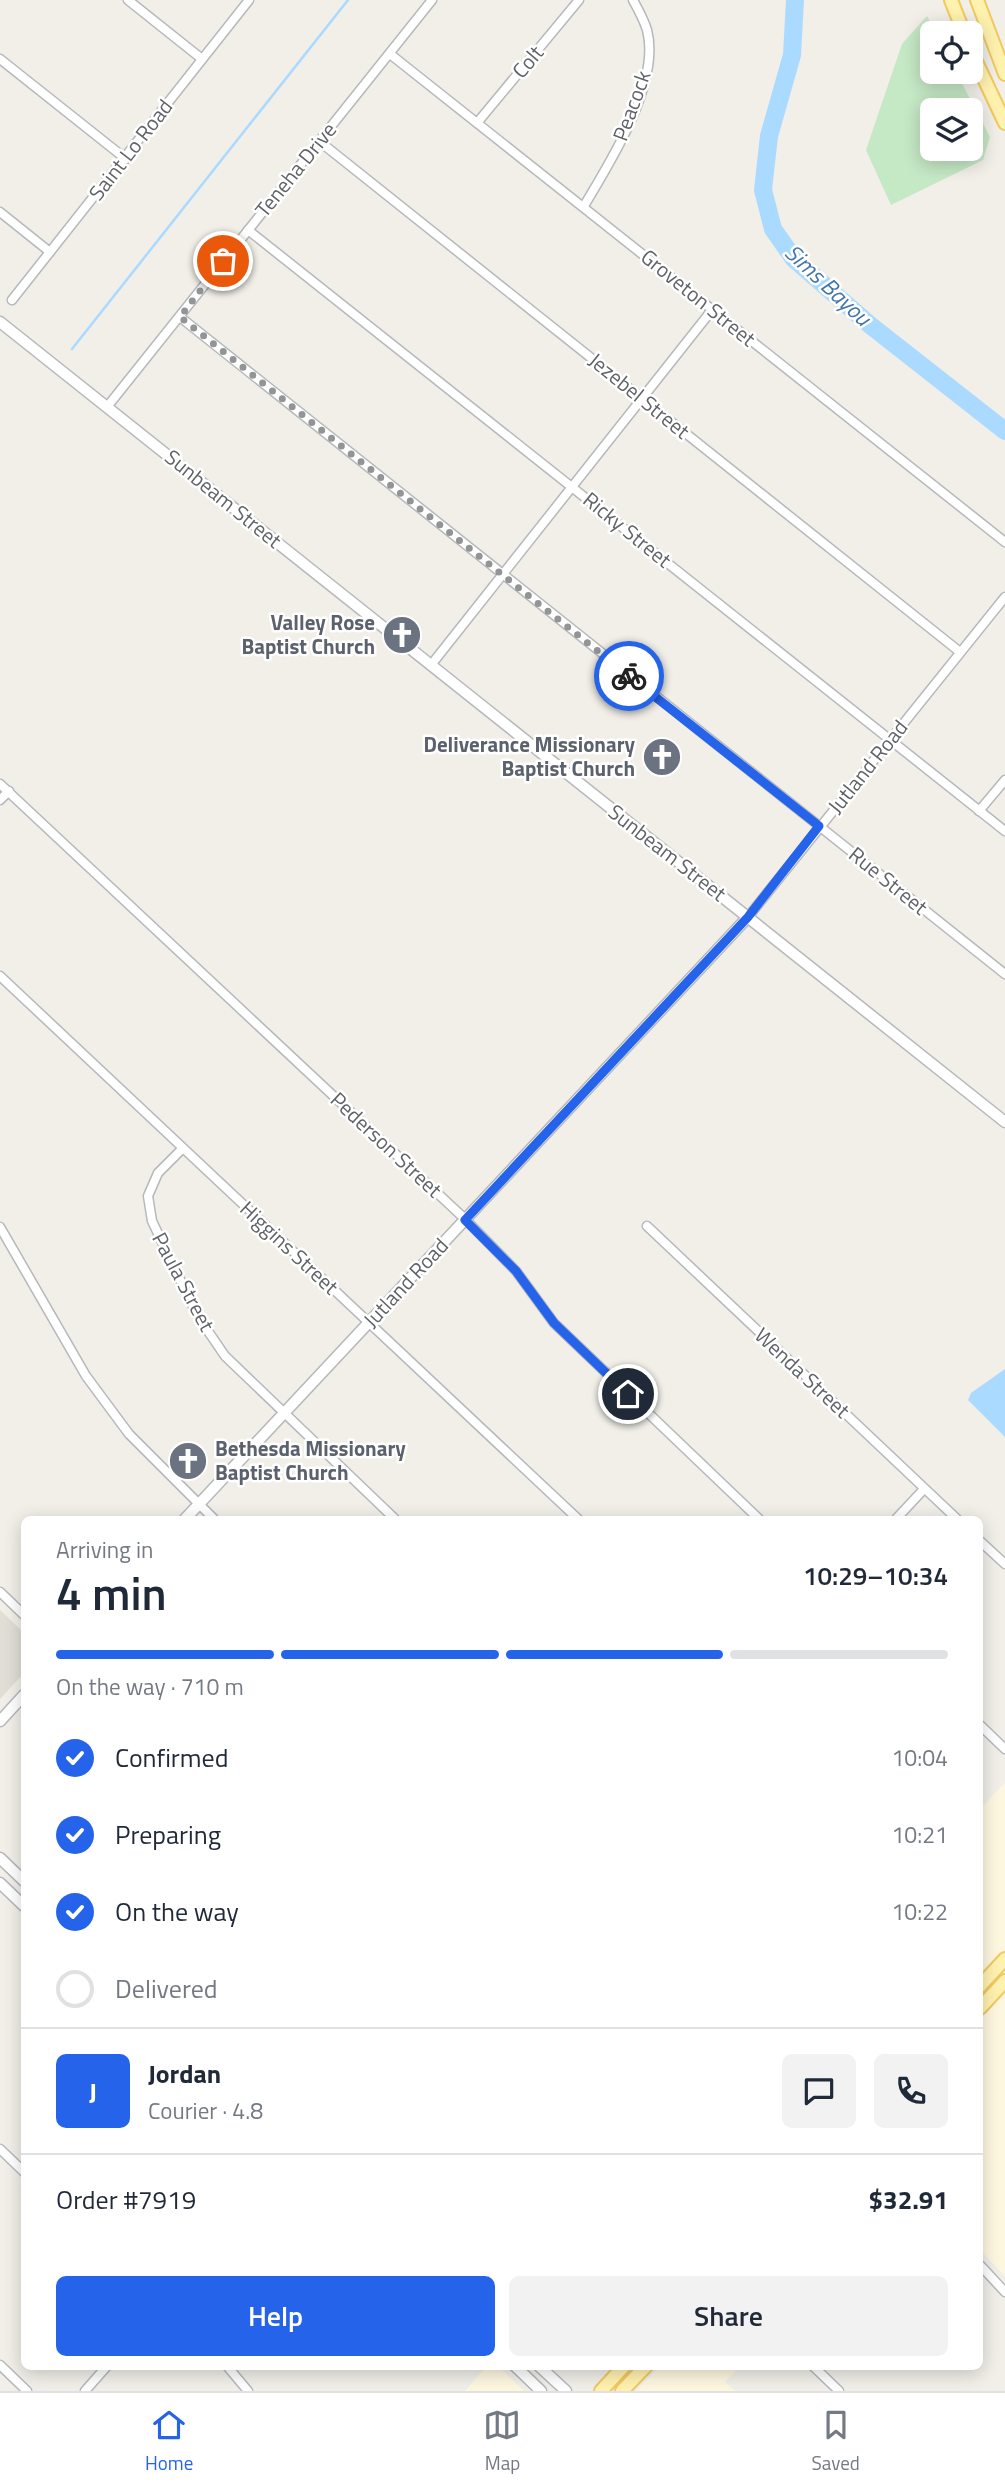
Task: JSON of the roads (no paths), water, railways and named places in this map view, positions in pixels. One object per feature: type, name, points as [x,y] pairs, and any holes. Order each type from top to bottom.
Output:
[{"type":"main road","points":[[951,0],[959,21]]},
{"type":"main road","points":[[976,0],[1005,74]]},
{"type":"main road","points":[[983,76],[1005,122]]},
{"type":"main road","points":[[983,1983],[1005,1959]]},
{"type":"main road","points":[[983,2005],[1005,1981]]},
{"type":"main road","points":[[601,2391],[620,2370]]},
{"type":"main road","points":[[622,2391],[642,2370]]},
{"type":"street","points":[[128,0],[202,59]]},
{"type":"street","name":"Saint Lo Road","points":[[12,300],[250,0]]},
{"type":"street","name":"Teneha Drive","points":[[107,407],[432,0]]},
{"type":"street","name":"Colt","points":[[477,123],[579,0]]},
{"type":"street","name":"Peacock","points":[[583,206],[630,123],[650,59],[647,30],[633,0]]},
{"type":"street","name":"Groveton Street","points":[[390,54],[1005,542]]},
{"type":"street","points":[[0,59],[125,159]]},
{"type":"street","name":"Jezebel Street","points":[[319,141],[960,652]]},
{"type":"street","points":[[0,212],[50,252]]},
{"type":"street","name":"Ricky Street","points":[[248,230],[1005,831]]},
{"type":"street","points":[[431,665],[570,485],[712,310]]},
{"type":"street","name":"Rue Street","points":[[180,317],[502,572],[514,586],[1005,974]]},
{"type":"street","name":"Sunbeam Street","points":[[0,322],[1005,1122]]},
{"type":"street","name":"Jutland Road","points":[[188,1516],[748,917],[1005,597]]},
{"type":"street","points":[[979,811],[1005,780]]},
{"type":"street","name":"Pederson Street","points":[[0,784],[465,1220],[516,1271],[554,1323],[756,1516]]},
{"type":"street","points":[[0,800],[9,791]]},
{"type":"street","name":"Higgins Street","points":[[0,976],[575,1516]]},
{"type":"street","name":"Paula Street","points":[[182,1149],[158,1173],[148,1196],[152,1221],[197,1315],[225,1356],[392,1516]]},
{"type":"street","name":"Wenda Street","points":[[647,1226],[954,1516]]},
{"type":"street","points":[[0,1227],[86,1376],[129,1434],[211,1516]]},
{"type":"street","points":[[899,1516],[925,1489]]},
{"type":"street","points":[[983,1544],[1005,1564]]},
{"type":"street","points":[[0,1592],[21,1612]]},
{"type":"street","points":[[0,1721],[21,1698]]},
{"type":"street","points":[[983,1728],[1005,1749]]},
{"type":"street","points":[[0,1858],[21,1878]]},
{"type":"street","points":[[0,1883],[21,1903]]},
{"type":"street","points":[[0,2149],[21,2169]]},
{"type":"street","points":[[983,2269],[1005,2291]]},
{"type":"street","points":[[0,2365],[27,2391]]},
{"type":"street","points":[[85,2391],[103,2370]]},
{"type":"street","points":[[230,2370],[248,2391]]},
{"type":"street","points":[[519,2370],[541,2391]]},
{"type":"street","points":[[543,2370],[566,2391]]},
{"type":"street","points":[[817,2370],[839,2391]]},
{"type":"water","points":[[1005,1369],[1005,1437],[968,1400],[971,1393]]},
{"type":"waterway","points":[[72,349],[348,0]]},
{"type":"waterway","name":"Sims Bayou","points":[[795,0],[792,55],[769,136],[763,190],[773,229],[794,259],[870,325],[1005,431]]},
{"type":"place","name":"Valley Rose Baptist Church","points":[[402,635]]},
{"type":"place","name":"Deliverance Missionary Baptist Church","points":[[662,757]]},
{"type":"place","name":"Bethesda Missionary Baptist Church","points":[[188,1461]]}]
